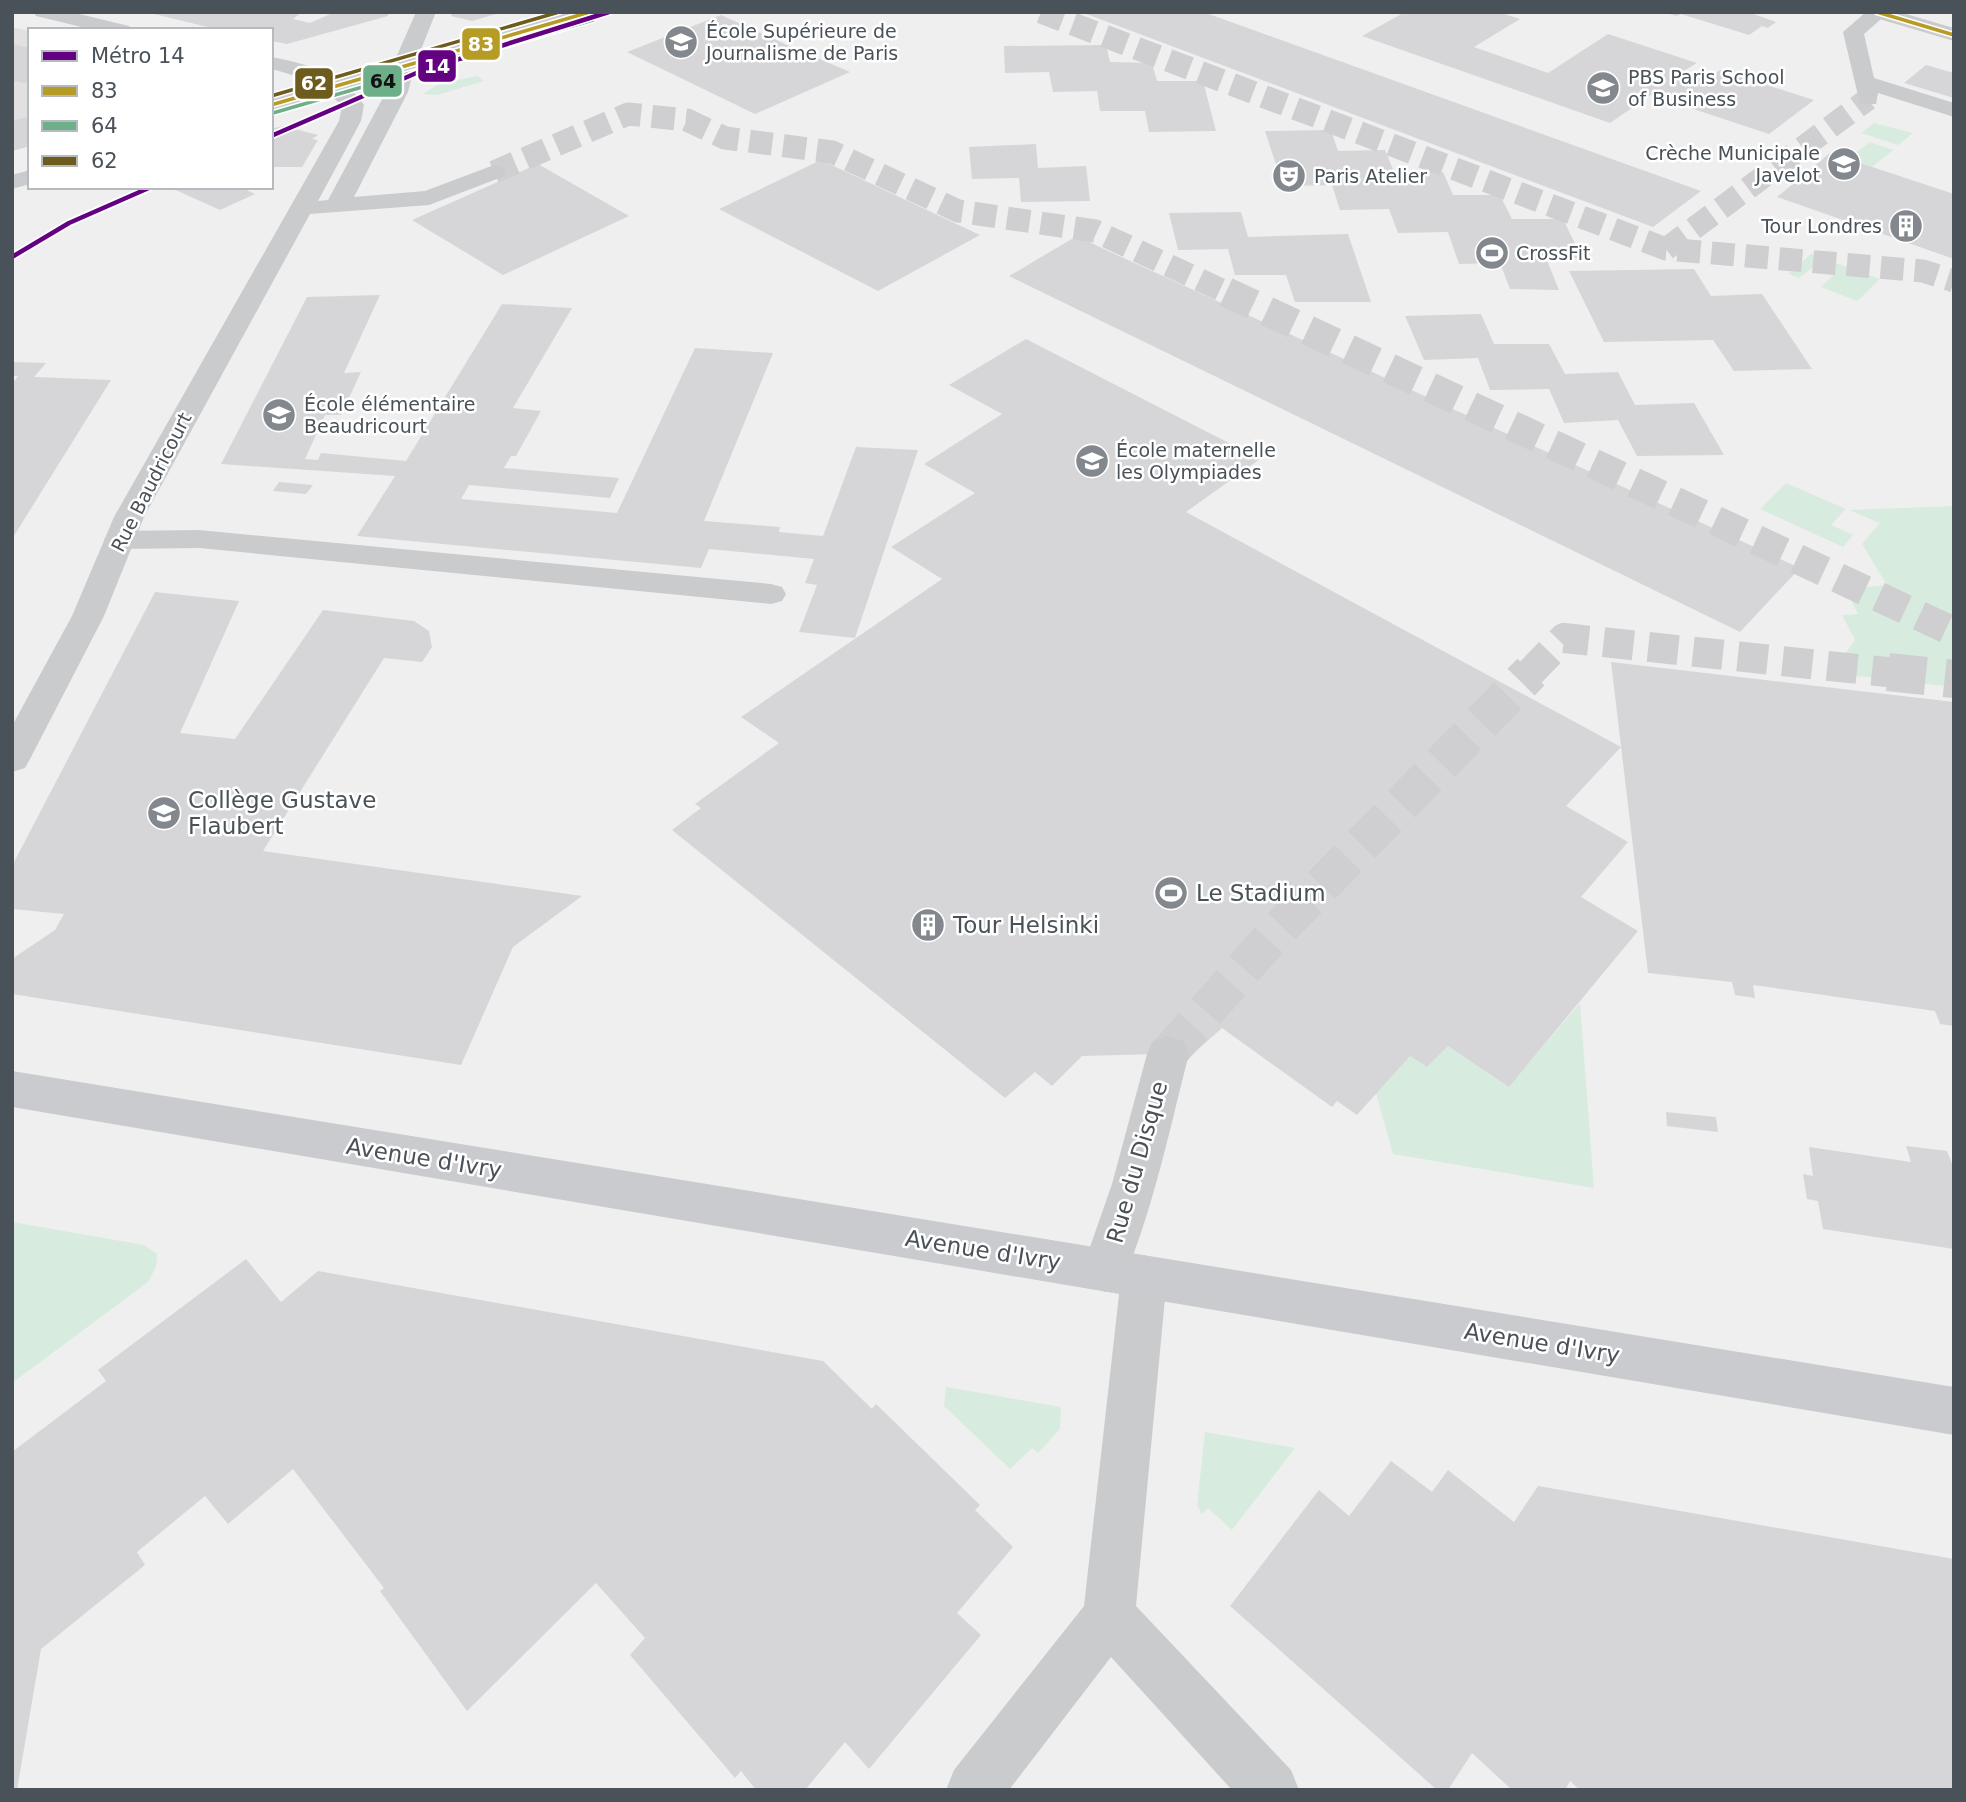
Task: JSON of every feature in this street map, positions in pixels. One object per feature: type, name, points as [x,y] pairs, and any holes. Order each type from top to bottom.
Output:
[{"type":"main road","points":[[273,104],[591,12]]},
{"type":"main road","name":"Avenue d'Ivry","points":[[12,1089],[1954,1411]]},
{"type":"street","points":[[43,12],[113,28]]},
{"type":"street","points":[[337,206],[397,92],[402,67],[426,12]]},
{"type":"street","points":[[1954,35],[1877,13],[1853,32],[1868,91],[1954,110]]},
{"type":"street","points":[[273,62],[312,72],[337,86]]},
{"type":"street","name":"Rue Baudricourt","points":[[14,753],[88,616],[129,517],[350,121],[353,105],[337,86]]},
{"type":"street","points":[[300,209],[429,198],[494,172]]},
{"type":"street","name":"Rue du Disque","points":[[1110,1616],[1124,1274],[1134,1184],[1168,1054]]},
{"type":"street","points":[[974,1790],[1110,1616],[1271,1790]]},
{"type":"lane","points":[[119,540],[199,539],[771,594]]},
{"type":"shaded area","points":[[12,27],[28,31],[28,147],[12,151]]},
{"type":"green space","points":[[477,76],[484,81],[437,95],[423,94],[439,84]]},
{"type":"green space","points":[[1874,123],[1913,133],[1898,145],[1861,133]]},
{"type":"green space","points":[[1870,142],[1893,150],[1872,167],[1848,159]]},
{"type":"green space","points":[[1811,254],[1880,279],[1857,301],[1821,287],[1835,274],[1814,266],[1799,278],[1788,274]]},
{"type":"green space","points":[[1786,483],[1846,509],[1831,525],[1853,535],[1843,547],[1760,509]]},
{"type":"green space","points":[[1954,506],[1954,687],[1832,673],[1855,640],[1842,615],[1858,614],[1845,589],[1887,585],[1862,544],[1880,523],[1849,510]]},
{"type":"green space","points":[[1580,1003],[1594,1188],[1393,1154],[1376,1093],[1410,1056],[1427,1067],[1448,1046],[1509,1086]]},
{"type":"green space","points":[[12,1222],[144,1245],[157,1254],[156,1267],[148,1282],[12,1383]]},
{"type":"green space","points":[[946,1387],[1061,1407],[1060,1429],[1038,1453],[1032,1448],[1010,1469],[944,1406]]},
{"type":"green space","points":[[1205,1432],[1295,1448],[1232,1530],[1208,1508],[1202,1514],[1197,1506]]},
{"type":"building","points":[[146,12],[302,12],[293,19],[310,23],[335,12],[389,12],[388,16],[287,44],[273,41],[273,28],[212,28]]},
{"type":"building","points":[[453,12],[499,13],[472,21],[451,16]]},
{"type":"building","points":[[1081,12],[1203,12],[1701,191],[1653,227]]},
{"type":"building","points":[[1405,12],[1498,12],[1520,19],[1474,47],[1548,73],[1608,34],[1697,63],[1682,72],[1706,80],[1720,70],[1814,100],[1769,134],[1651,95],[1610,123],[1362,36]]},
{"type":"building","points":[[1748,12],[1776,22],[1768,28],[1762,26],[1749,35],[1681,14],[1677,16],[1666,13]]},
{"type":"building","points":[[721,15],[850,72],[755,114],[627,52]]},
{"type":"building","points":[[12,44],[28,48],[28,84],[12,81]]},
{"type":"building","points":[[1106,45],[1110,62],[1152,63],[1157,81],[1203,81],[1216,131],[1149,132],[1145,111],[1100,111],[1097,91],[1053,92],[1049,72],[1005,73],[1004,46]]},
{"type":"building","points":[[1926,65],[1954,73],[1954,98],[1904,83]]},
{"type":"building","points":[[28,117],[28,147],[12,151],[12,121]]},
{"type":"building","points":[[283,126],[318,135],[312,139],[318,140],[302,167],[273,167],[273,128]]},
{"type":"building","points":[[1331,130],[1338,151],[1385,150],[1394,172],[1443,172],[1453,195],[1500,195],[1512,219],[1563,219],[1582,258],[1546,258],[1559,290],[1510,289],[1500,263],[1459,264],[1448,232],[1398,233],[1389,209],[1340,210],[1332,185],[1283,186],[1265,131]]},
{"type":"building","points":[[1036,144],[1038,168],[1086,166],[1090,201],[1021,202],[1019,178],[972,179],[969,147]]},
{"type":"building","name":"Tour Londres","points":[[1830,153],[1954,194],[1954,259],[1777,197]]},
{"type":"building","points":[[821,160],[980,235],[878,291],[719,209]]},
{"type":"building","points":[[538,164],[629,216],[503,275],[412,220]]},
{"type":"building","points":[[173,189],[244,189],[255,194],[220,210]]},
{"type":"building","points":[[1241,212],[1248,237],[1348,234],[1371,302],[1295,302],[1286,275],[1235,275],[1228,249],[1178,250],[1169,213]]},
{"type":"building","points":[[1077,236],[1800,568],[1740,632],[1009,276]]},
{"type":"building","points":[[1694,269],[1711,296],[1762,294],[1812,369],[1734,371],[1713,340],[1604,342],[1569,271]]},
{"type":"building","points":[[380,295],[344,373],[361,372],[341,415],[325,415],[305,459],[318,460],[321,453],[406,461],[502,304],[572,308],[513,408],[541,411],[516,456],[511,456],[504,468],[619,478],[610,498],[469,485],[461,499],[617,513],[695,348],[773,353],[704,521],[780,527],[779,532],[823,536],[856,447],[918,450],[855,638],[799,632],[817,585],[805,583],[814,559],[709,549],[701,568],[357,536],[395,476],[221,464],[307,297]]},
{"type":"building","points":[[1481,314],[1494,344],[1549,344],[1565,374],[1618,372],[1635,405],[1694,403],[1724,455],[1637,456],[1618,420],[1564,423],[1549,389],[1490,390],[1478,358],[1424,360],[1405,316]]},
{"type":"building","points":[[1026,339],[1260,459],[1186,512],[1621,747],[1566,806],[1628,842],[1581,897],[1638,931],[1509,1087],[1448,1046],[1427,1067],[1410,1056],[1357,1115],[1337,1101],[1332,1107],[1222,1028],[1194,1053],[1082,1056],[1052,1086],[1035,1072],[1005,1098],[672,830],[701,808],[695,804],[779,743],[741,717],[942,579],[891,547],[975,493],[924,464],[1002,414],[949,385]]},
{"type":"building","points":[[12,362],[46,363],[34,377],[111,380],[12,539],[12,384],[18,376],[12,376]]},
{"type":"building","points":[[279,482],[313,485],[306,494],[273,491]]},
{"type":"building","name":"Collège Gustave Flaubert","points":[[155,592],[239,601],[180,733],[235,739],[323,610],[414,621],[429,631],[432,647],[422,662],[384,658],[263,851],[582,896],[513,947],[461,1065],[12,994],[12,959],[55,930],[64,914],[12,909],[12,866]]},
{"type":"building","points":[[1611,662],[1954,702],[1954,1026],[1940,1024],[1935,1011],[1753,985],[1755,998],[1735,995],[1732,982],[1648,973]]},
{"type":"building","points":[[1666,1112],[1716,1117],[1718,1132],[1667,1126]]},
{"type":"building","points":[[1906,1146],[1947,1151],[1954,1169],[1954,1249],[1823,1229],[1818,1201],[1807,1199],[1803,1174],[1813,1176],[1809,1147],[1911,1162]]},
{"type":"building","points":[[246,1259],[281,1302],[318,1271],[823,1361],[872,1409],[876,1404],[980,1505],[975,1510],[1013,1547],[957,1613],[981,1635],[869,1769],[845,1742],[805,1790],[756,1790],[741,1771],[735,1778],[630,1655],[645,1638],[596,1583],[467,1711],[380,1591],[384,1588],[293,1469],[228,1524],[205,1496],[137,1552],[145,1565],[41,1649],[17,1790],[12,1790],[12,1452],[106,1381],[98,1370]]},
{"type":"building","points":[[1391,1461],[1432,1492],[1448,1470],[1514,1522],[1538,1486],[1954,1559],[1954,1790],[1580,1790],[1570,1781],[1565,1790],[1512,1790],[1472,1753],[1448,1790],[1437,1790],[1230,1606],[1319,1490],[1349,1516]]},
{"type":"tunnel","points":[[1041,12],[1666,249]]},
{"type":"tunnel","points":[[1666,249],[1868,99]]},
{"type":"tunnel","points":[[494,172],[628,114],[687,120],[725,138],[832,152],[958,211],[1095,231],[1230,294]]},
{"type":"tunnel","points":[[1666,249],[1923,271],[1954,281]]},
{"type":"tunnel","points":[[1226,292],[1954,632]]},
{"type":"tunnel","points":[[1529,674],[1564,638],[1905,674]]},
{"type":"tunnel","points":[[1168,1054],[1276,932],[1531,672]]},
{"type":"tunnel","points":[[1888,672],[1954,679]]},
{"type":"metro line","name":"14","points":[[273,135],[421,71],[609,12]]},
{"type":"metro line","name":"14","points":[[12,257],[69,223],[146,189]]},
{"type":"transit line","name":"62","points":[[273,95],[559,12]]},
{"type":"transit line","name":"83","points":[[273,104],[590,12]]},
{"type":"transit line","name":"83","points":[[1877,12],[1954,35]]},
{"type":"transit line","name":"64","points":[[273,113],[593,20]]},
{"type":"place","name":"École Supérieure de Journalisme de Paris","points":[[681,42]]},
{"type":"place","name":"PBS Paris School of Business","points":[[1603,88]]},
{"type":"place","name":"Crèche Municipale Javelot","points":[[1844,164]]},
{"type":"place","name":"Paris Atelier","points":[[1289,176]]},
{"type":"place","name":"Tour Londres","points":[[1906,226]]},
{"type":"place","name":"CrossFit","points":[[1492,253]]},
{"type":"place","name":"École élémentaire Beaudricourt","points":[[279,415]]},
{"type":"place","name":"École maternelle les Olympiades","points":[[1092,461]]},
{"type":"place","name":"Collège Gustave Flaubert","points":[[164,813]]},
{"type":"place","name":"Le Stadium","points":[[1171,893]]},
{"type":"place","name":"Tour Helsinki","points":[[928,925]]}]
